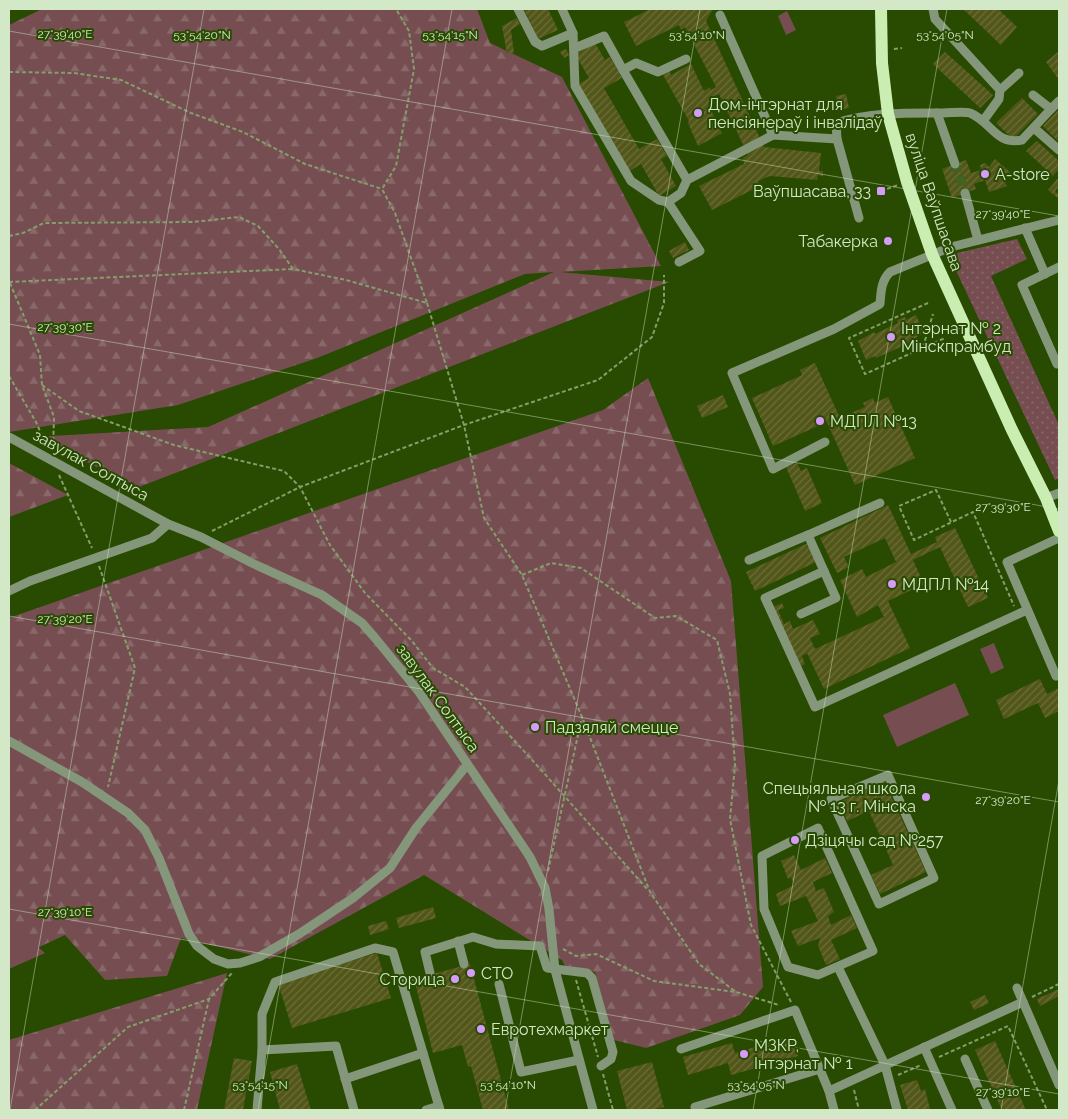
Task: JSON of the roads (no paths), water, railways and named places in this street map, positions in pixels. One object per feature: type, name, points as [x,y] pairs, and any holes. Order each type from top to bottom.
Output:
[{"type":"main road","name":"вуліца Ваўпшасава","points":[[883,11],[882,63],[888,114],[907,182],[932,254],[1012,430],[1046,498],[1059,531]]},
{"type":"street","points":[[518,9],[535,42],[542,46],[574,33]]},
{"type":"street","points":[[562,9],[574,33],[575,86],[631,181],[659,200],[668,202],[700,251],[679,262]]},
{"type":"street","points":[[933,9],[935,19],[1000,90]]},
{"type":"street","points":[[720,15],[773,135]]},
{"type":"street","points":[[575,48],[604,36],[687,180]]},
{"type":"street","points":[[623,70],[636,63],[658,72],[686,59]]},
{"type":"street","points":[[983,121],[999,99],[1000,90],[1019,73]]},
{"type":"street","points":[[1033,95],[1051,109]]},
{"type":"street","points":[[859,218],[837,139],[836,123],[851,118],[907,112],[969,113],[983,121],[995,134],[1010,141],[1022,140],[1059,101]]},
{"type":"street","points":[[937,113],[955,164]]},
{"type":"street","points":[[1034,128],[1059,150]]},
{"type":"street","points":[[668,202],[682,192],[687,180],[773,135],[837,139]]},
{"type":"street","points":[[965,193],[978,240]]},
{"type":"street","points":[[825,442],[773,469],[732,373],[834,329],[880,304],[881,288],[885,277],[890,272],[932,254],[978,240],[1059,220]]},
{"type":"street","points":[[1025,228],[1045,274]]},
{"type":"street","points":[[1059,267],[1022,285],[1057,364],[1059,363]]},
{"type":"street","name":"завулак Солтыса","points":[[9,437],[168,524],[201,537],[322,595],[362,623],[419,692],[530,857],[545,888],[550,909],[555,970],[593,1110]]},
{"type":"street","points":[[1046,498],[1059,493]]},
{"type":"street","points":[[749,560],[880,503]]},
{"type":"street","points":[[9,591],[152,538],[168,524]]},
{"type":"street","points":[[801,614],[836,598],[808,535]]},
{"type":"street","points":[[1056,676],[1007,562],[1059,538]]},
{"type":"street","points":[[824,571],[765,598],[815,707],[1027,610]]},
{"type":"street","points":[[9,741],[105,797],[128,813],[145,830],[159,858],[189,934],[197,946],[214,960],[228,964],[240,963],[259,957],[299,934],[353,898],[390,868],[416,828],[467,765]]},
{"type":"street","points":[[888,775],[934,878],[879,904],[831,798],[888,775]]},
{"type":"street","points":[[818,828],[873,951],[838,967],[818,976],[788,967],[764,908],[762,856],[818,828]]},
{"type":"street","points":[[430,973],[425,952],[473,937],[496,944],[540,946],[547,968],[574,971],[587,974],[592,978],[613,1052],[611,1059],[601,1066]]},
{"type":"street","points":[[458,942],[464,964]]},
{"type":"street","points":[[257,1110],[262,1050],[262,1014],[275,982],[375,948],[393,952],[440,1108],[426,1110]]},
{"type":"street","points":[[838,967],[885,1065],[897,1110]]},
{"type":"street","points":[[499,984],[521,1072],[579,1060]]},
{"type":"street","points":[[1017,988],[1059,1085]]},
{"type":"street","points":[[829,1091],[1022,1002]]},
{"type":"street","points":[[681,1049],[795,1010],[829,1091],[834,1110]]},
{"type":"street","points":[[262,1050],[336,1046],[354,1110]]},
{"type":"street","points":[[924,1047],[952,1110]]},
{"type":"street","points":[[345,1079],[423,1053]]},
{"type":"street","points":[[965,1060],[988,1110]]},
{"type":"street","points":[[696,1110],[695,1107],[820,1070]]},
{"type":"tunnel","points":[[955,164],[965,193]]},
{"type":"place","name":"Дом-інтэрнат для пенсіянераў і інвалідаў","points":[[698,113]]},
{"type":"place","name":"А-store","points":[[985,174]]},
{"type":"place","name":"Ваўпшасава, 33","points":[[881,191]]},
{"type":"place","name":"Табакерка","points":[[888,241]]},
{"type":"place","name":"Інтэрнат № 2 Мінскпрамбуд","points":[[891,337]]},
{"type":"place","name":"МДПЛ №13","points":[[820,421]]},
{"type":"place","name":"МДПЛ №14","points":[[892,584]]},
{"type":"place","name":"Падзяляй смецце","points":[[535,727]]},
{"type":"place","name":"Спецыяльная школа № 13 г. Мінска","points":[[926,797]]},
{"type":"place","name":"Дзіцячы сад №257","points":[[795,840]]},
{"type":"place","name":"СТО","points":[[471,973]]},
{"type":"place","name":"Сторица","points":[[455,979]]},
{"type":"place","name":"Евротехмаркет","points":[[481,1029]]},
{"type":"place","name":"МЗКР, Інтэрнат № 1","points":[[744,1054]]}]
